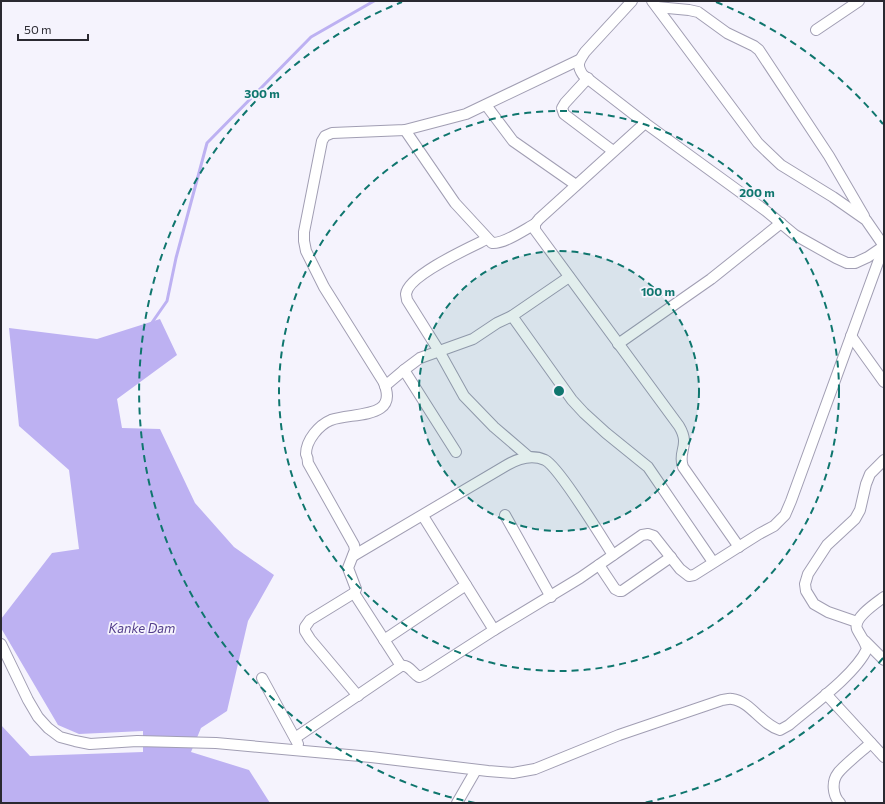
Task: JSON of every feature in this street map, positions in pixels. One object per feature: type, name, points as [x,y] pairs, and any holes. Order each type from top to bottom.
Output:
[{"type":"street","points":[[358,696],[305,631],[305,627],[310,620],[354,593],[356,589],[348,568],[349,562],[355,550],[354,545],[308,463],[306,454],[307,446],[312,435],[316,431],[331,420],[370,413],[378,409],[385,404],[388,398],[388,391],[324,287],[306,251],[304,232],[322,141],[325,136],[332,133],[405,130],[466,114],[486,105],[579,60],[632,1]]},
{"type":"street","points":[[816,30],[859,1]]},
{"type":"street","points":[[655,4],[758,143],[769,155],[793,173],[833,197],[866,220]]},
{"type":"street","points":[[655,4],[698,12],[727,33],[759,50],[829,156],[866,220],[884,246]]},
{"type":"street","points":[[579,60],[579,69],[583,75],[802,239],[847,263],[855,263],[868,257],[884,246]]},
{"type":"street","points":[[588,78],[565,103],[562,108],[564,114],[613,151]]},
{"type":"street","points":[[486,105],[513,141],[576,185]]},
{"type":"street","points":[[405,130],[455,203],[487,239],[492,243],[497,243],[535,224],[645,122]]},
{"type":"street","points":[[618,344],[712,279],[781,223]]},
{"type":"street","points":[[535,224],[535,230],[684,434],[682,457],[684,467],[739,547]]},
{"type":"street","points":[[487,239],[447,258],[419,278],[408,289],[406,294],[407,300],[439,351],[464,396],[494,427],[529,457]]},
{"type":"street","points":[[295,738],[401,666],[408,666],[415,675],[419,677],[424,675],[494,630],[551,597],[642,535],[648,534],[654,536],[684,573],[689,576],[694,575],[774,526],[785,515],[884,246]]},
{"type":"street","points":[[385,386],[420,358],[473,339],[497,323],[512,316],[569,277]]},
{"type":"street","points":[[512,316],[572,400],[606,433],[648,468],[678,508],[713,562]]},
{"type":"street","points":[[851,336],[884,382]]},
{"type":"street","points":[[404,370],[456,452]]},
{"type":"street","points":[[353,556],[507,465],[518,459],[529,457],[547,461],[554,468],[613,555]]},
{"type":"street","points":[[857,622],[828,612],[814,604],[806,591],[805,584],[808,574],[827,545],[855,518],[860,510],[870,474],[884,460]]},
{"type":"street","points":[[505,515],[551,597]]},
{"type":"street","points":[[422,516],[494,630]]},
{"type":"street","points":[[599,565],[615,589],[622,591],[670,557]]},
{"type":"street","points":[[384,640],[466,585]]},
{"type":"street","points":[[354,593],[401,666]]},
{"type":"street","points":[[884,597],[863,614],[857,622],[857,628],[865,641],[884,660]]},
{"type":"street","points":[[1,644],[28,700],[38,717],[48,728],[60,737],[75,741],[90,744],[137,741],[216,743],[371,757],[513,773],[535,769],[619,735],[722,700],[732,698],[742,703],[772,728],[780,730],[789,725],[826,694],[858,663],[867,649],[865,641]]},
{"type":"street","points":[[262,678],[302,751]]},
{"type":"street","points":[[826,694],[884,758]]},
{"type":"street","points":[[840,803],[835,794],[834,786],[838,774],[871,743]]},
{"type":"street","points":[[457,803],[476,770]]},
{"type":"water","name":"Kanke Dam","points":[[160,319],[177,355],[117,399],[122,428],[160,429],[195,503],[234,547],[274,575],[248,621],[227,711],[201,728],[191,752],[249,770],[270,803],[1,803],[1,725],[30,756],[143,752],[143,731],[79,734],[58,725],[1,628],[1,619],[52,553],[79,549],[69,470],[19,426],[9,328],[97,339]]},
{"type":"waterway","points":[[151,324],[167,301],[176,258],[207,143],[311,37],[374,1]]}]
